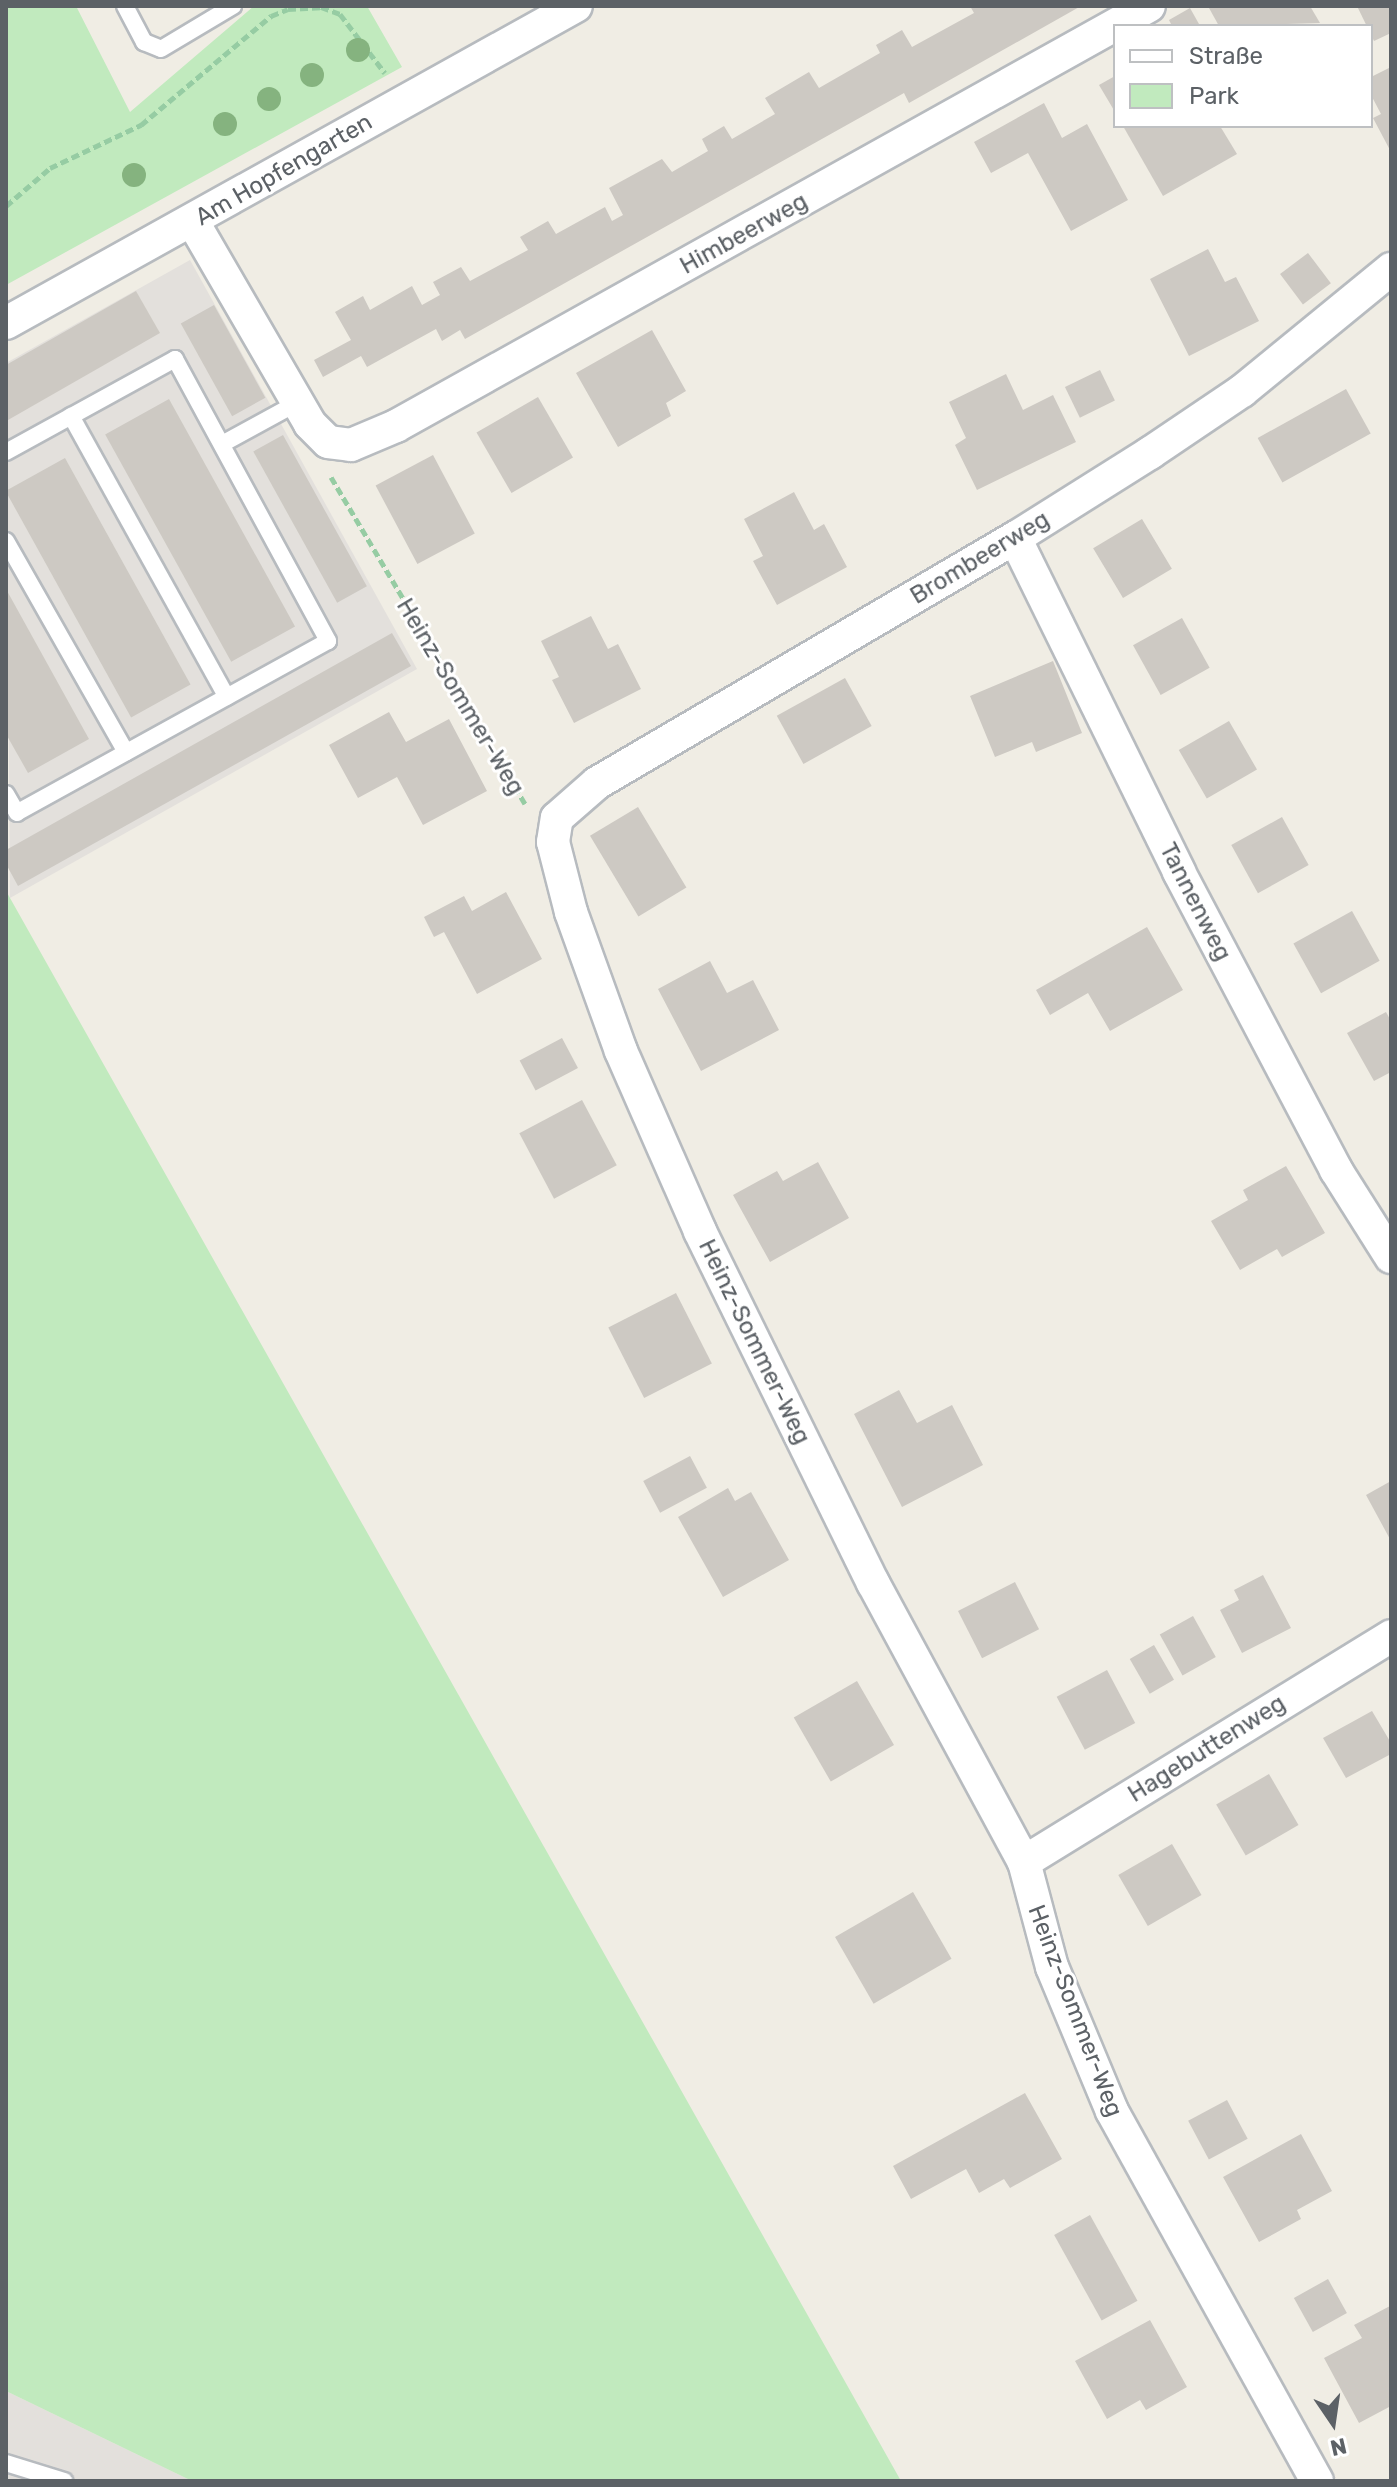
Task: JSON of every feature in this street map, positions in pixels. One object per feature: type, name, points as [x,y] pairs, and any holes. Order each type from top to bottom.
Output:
[{"type":"street","name":"Himbeerweg","points":[[1117,24],[1149,6]]},
{"type":"street","name":"Am Hopfengarten","points":[[6,323],[193,222],[565,9]]},
{"type":"street","name":"Himbeerweg","points":[[333,444],[358,444],[396,426],[1113,26]]},
{"type":"street","points":[[193,222],[297,403],[316,432],[333,444]]},
{"type":"street","name":"Brombeerweg","points":[[554,823],[571,803],[626,765],[1015,538],[1242,391],[1391,269]]},
{"type":"street","name":"Tannenweg","points":[[1015,538],[1179,872],[1336,1170],[1391,1257]]},
{"type":"street","name":"Heinz-Sommer-Weg","points":[[554,823],[555,865],[583,948],[684,1198],[873,1583],[1024,1862],[1052,1967],[1112,2111],[1317,2481]]},
{"type":"street","name":"Hagebuttenweg","points":[[1024,1862],[1391,1636]]},
{"type":"lane","points":[[125,6],[144,42],[161,49],[233,6]]},
{"type":"lane","points":[[6,452],[175,359],[328,641],[17,813],[6,794]]},
{"type":"lane","points":[[222,444],[297,403]]},
{"type":"lane","points":[[71,416],[227,697]]},
{"type":"lane","points":[[6,541],[126,752]]},
{"type":"lane","points":[[6,2463],[64,2481]]},
{"type":"path","points":[[6,206],[50,168],[141,125],[271,16],[288,9],[321,7],[345,18],[374,55],[400,102]]},
{"type":"path","name":"Heinz-Sommer-Weg","points":[[333,444],[331,480],[518,799],[554,823]]},
{"type":"shaded area","points":[[190,260],[417,669],[10,898],[6,363]]},
{"type":"shaded area","points":[[6,2391],[192,2481],[6,2481]]},
{"type":"green space","points":[[6,6],[76,6],[130,112],[254,6],[367,6],[402,67],[6,285]]},
{"type":"green space","points":[[6,891],[901,2481],[192,2481],[6,2391]]},
{"type":"building","points":[[970,6],[1081,6],[909,103],[904,93],[465,339],[460,330],[442,341],[436,329],[367,367],[361,356],[323,377],[314,360],[351,340],[335,312],[363,296],[370,310],[412,286],[422,305],[440,295],[433,282],[461,267],[470,281],[528,250],[520,237],[548,221],[556,234],[605,207],[612,221],[623,215],[609,188],[662,159],[672,172],[708,151],[702,139],[724,126],[732,139],[775,114],[765,98],[809,72],[819,88],[880,53],[876,45],[902,30],[912,47],[974,13]]},
{"type":"building","points":[[1310,6],[1320,23],[1218,24],[1209,8]]},
{"type":"building","points":[[1357,6],[1391,6],[1391,33],[1374,41],[1373,24],[1366,24]]},
{"type":"building","points":[[1190,8],[1199,24],[1171,24],[1169,20]]},
{"type":"building","points":[[1391,67],[1391,152],[1373,118],[1381,114],[1373,99],[1373,76]]},
{"type":"building","points":[[1113,77],[1113,109],[1099,85]]},
{"type":"building","points":[[1044,103],[1062,138],[1087,124],[1128,200],[1071,231],[1028,153],[991,173],[974,142]]},
{"type":"building","points":[[1124,128],[1221,128],[1237,154],[1163,196]]},
{"type":"building","points":[[1208,249],[1225,282],[1236,277],[1259,321],[1189,356],[1150,279]]},
{"type":"building","points":[[1308,253],[1331,283],[1303,304],[1280,274]]},
{"type":"building","points":[[136,291],[160,333],[8,420],[6,365]]},
{"type":"building","points":[[214,305],[265,398],[232,416],[181,323]]},
{"type":"building","points":[[652,330],[686,391],[666,403],[671,416],[618,447],[576,373]]},
{"type":"building","points":[[1100,370],[1115,401],[1080,418],[1065,387]]},
{"type":"building","points":[[1006,374],[1023,410],[1053,395],[1076,442],[977,490],[955,445],[966,438],[949,402]]},
{"type":"building","points":[[1346,389],[1371,434],[1282,483],[1258,438]]},
{"type":"building","points":[[538,397],[573,458],[512,493],[477,432]]},
{"type":"building","points":[[169,399],[295,626],[231,662],[105,434]]},
{"type":"building","points":[[283,435],[367,586],[337,603],[253,451]]},
{"type":"building","points":[[433,455],[475,534],[417,564],[376,486]]},
{"type":"building","points":[[65,458],[191,685],[131,717],[6,492]]},
{"type":"building","points":[[794,492],[814,530],[824,524],[847,567],[777,605],[753,561],[763,556],[744,519]]},
{"type":"building","points":[[1142,519],[1172,569],[1123,598],[1093,548]]},
{"type":"building","points":[[6,589],[89,739],[28,773],[6,734]]},
{"type":"building","points":[[591,616],[608,649],[618,644],[641,689],[574,723],[552,680],[559,677],[541,641]]},
{"type":"building","points":[[1182,618],[1210,668],[1161,695],[1133,645]]},
{"type":"building","points":[[392,633],[411,666],[18,886],[6,864],[6,850]]},
{"type":"building","points":[[1053,661],[1082,733],[1036,752],[1032,742],[995,757],[970,696]]},
{"type":"building","points":[[845,678],[872,726],[803,764],[777,716]]},
{"type":"building","points":[[389,712],[406,742],[449,719],[487,791],[423,825],[397,777],[358,798],[329,745]]},
{"type":"building","points":[[1229,721],[1257,769],[1207,798],[1179,750]]},
{"type":"building","points":[[638,807],[686,888],[638,916],[590,836]]},
{"type":"building","points":[[1282,817],[1309,865],[1258,893],[1231,845]]},
{"type":"building","points":[[506,892],[542,959],[477,994],[444,932],[434,937],[424,917],[464,896],[472,911]]},
{"type":"building","points":[[1352,911],[1380,961],[1321,993],[1293,943]]},
{"type":"building","points":[[1147,927],[1183,990],[1110,1031],[1088,993],[1050,1015],[1036,990]]},
{"type":"building","points":[[710,961],[727,993],[753,980],[779,1030],[701,1071],[658,989]]},
{"type":"building","points":[[1386,1012],[1391,1021],[1391,1072],[1374,1081],[1347,1033]]},
{"type":"building","points":[[562,1038],[578,1068],[536,1091],[520,1061]]},
{"type":"building","points":[[582,1100],[617,1165],[554,1199],[519,1133]]},
{"type":"building","points":[[818,1162],[849,1218],[770,1262],[733,1195],[777,1171],[783,1181]]},
{"type":"building","points":[[1286,1166],[1325,1233],[1282,1257],[1277,1249],[1240,1270],[1211,1221],[1248,1200],[1243,1190]]},
{"type":"building","points":[[676,1293],[712,1363],[644,1398],[608,1328]]},
{"type":"building","points":[[899,1390],[917,1423],[952,1405],[983,1465],[902,1507],[854,1414]]},
{"type":"building","points":[[690,1456],[707,1488],[660,1513],[643,1481]]},
{"type":"building","points":[[1391,1481],[1391,1541],[1366,1495]]},
{"type":"building","points":[[728,1488],[735,1501],[751,1492],[789,1560],[723,1597],[678,1517]]},
{"type":"building","points":[[1263,1575],[1291,1628],[1242,1653],[1220,1610],[1239,1600],[1234,1590]]},
{"type":"building","points":[[1015,1582],[1039,1629],[982,1658],[958,1611]]},
{"type":"building","points":[[1193,1616],[1216,1657],[1183,1676],[1160,1634]]},
{"type":"building","points":[[1154,1645],[1174,1680],[1150,1694],[1130,1659]]},
{"type":"building","points":[[1107,1670],[1135,1723],[1085,1750],[1057,1697]]},
{"type":"building","points":[[857,1681],[894,1745],[831,1782],[794,1718]]},
{"type":"building","points":[[1372,1711],[1391,1743],[1391,1754],[1346,1778],[1323,1738]]},
{"type":"building","points":[[1269,1774],[1298,1825],[1246,1856],[1216,1804]]},
{"type":"building","points":[[1172,1844],[1202,1895],[1148,1926],[1118,1875]]},
{"type":"building","points":[[913,1892],[952,1959],[874,2004],[835,1937]]},
{"type":"building","points":[[1025,2093],[1062,2159],[1010,2188],[1004,2179],[979,2193],[966,2169],[911,2199],[893,2166]]},
{"type":"building","points":[[1227,2100],[1248,2139],[1209,2160],[1188,2121]]},
{"type":"building","points":[[1301,2134],[1332,2191],[1297,2210],[1301,2219],[1259,2242],[1223,2177]]},
{"type":"building","points":[[1090,2215],[1138,2301],[1102,2321],[1054,2235]]},
{"type":"building","points":[[1328,2279],[1347,2313],[1313,2332],[1294,2298]]},
{"type":"building","points":[[1390,2306],[1391,2406],[1359,2423],[1324,2358],[1362,2338],[1354,2325]]},
{"type":"building","points":[[1150,2320],[1187,2387],[1146,2410],[1140,2400],[1107,2419],[1075,2361]]}]
